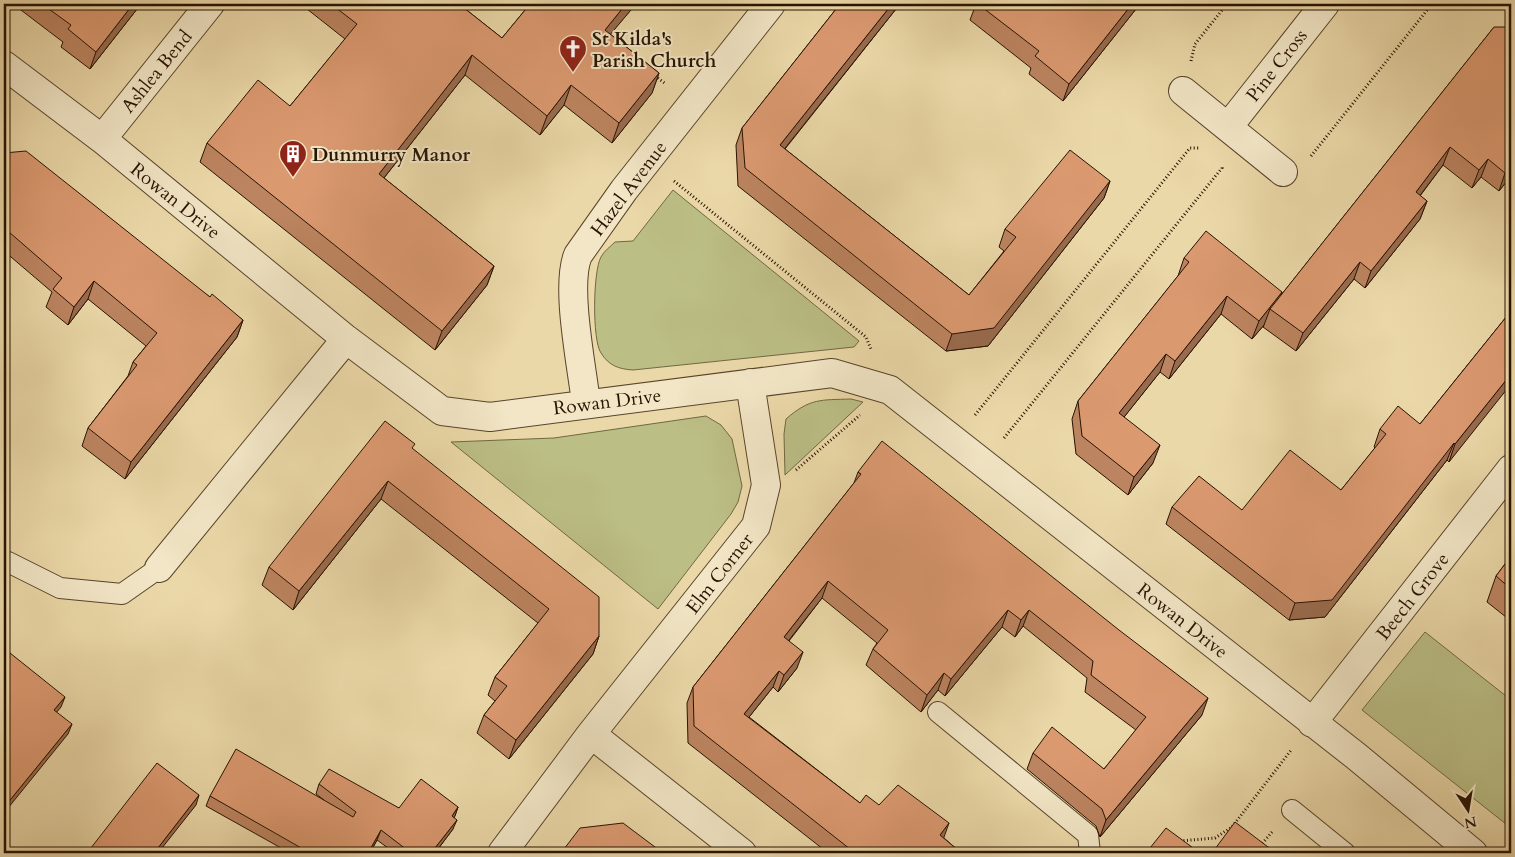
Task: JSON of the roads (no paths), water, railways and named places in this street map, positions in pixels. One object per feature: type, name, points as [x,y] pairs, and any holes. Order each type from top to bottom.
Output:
[{"type":"street","name":"Ashlea Bend","points":[[102,139],[210,4]]},
{"type":"street","name":"Hazel Avenue","points":[[586,403],[572,290],[574,266],[592,233],[771,4]]},
{"type":"street","name":"Pine Cross","points":[[1228,127],[1325,4]]},
{"type":"street","name":"Rowan Drive","points":[[4,65],[102,139],[346,339],[442,411],[490,417],[586,403],[832,373],[890,390],[955,439],[1312,722],[1474,853]]},
{"type":"street","points":[[1183,91],[1283,172]]},
{"type":"street","points":[[159,568],[346,339]]},
{"type":"street","name":"Elm Corner","points":[[502,853],[591,734],[756,526],[766,485],[750,383]]},
{"type":"street","name":"Beech Grove","points":[[1312,722],[1511,469]]},
{"type":"street","points":[[591,734],[742,853]]},
{"type":"lane","points":[[8,562],[60,588],[122,594],[159,568]]},
{"type":"lane","points":[[938,712],[1088,835],[1090,853]]},
{"type":"lane","points":[[1292,810],[1345,853]]},
{"type":"place","name":"St Kilda's Parish Church","points":[[573,73]]},
{"type":"place","name":"Dunmurry Manor","points":[[293,178]]}]
